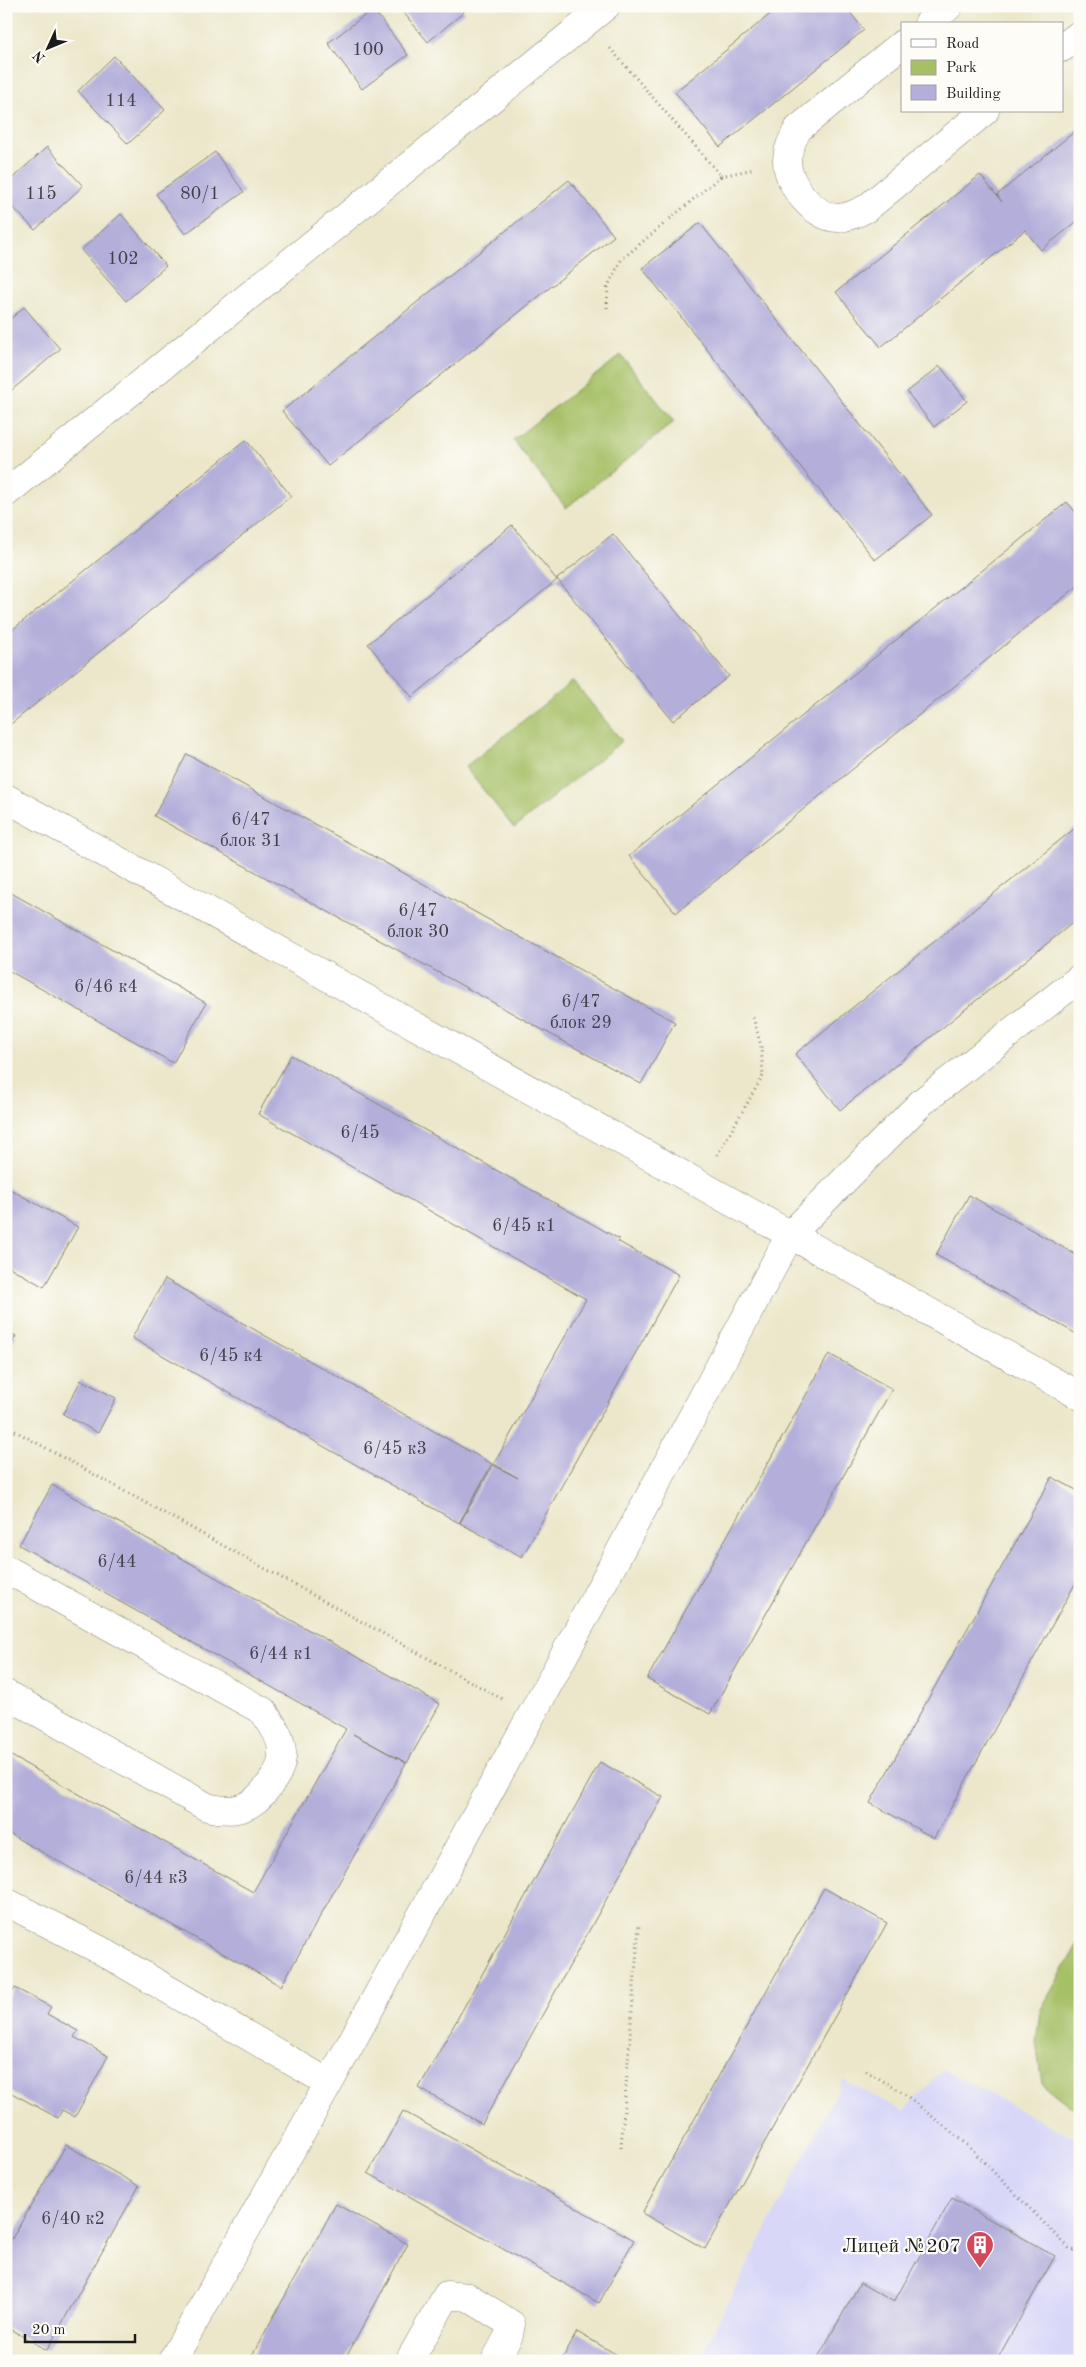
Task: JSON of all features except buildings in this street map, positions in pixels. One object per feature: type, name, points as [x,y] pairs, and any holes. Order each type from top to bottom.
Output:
[{"type":"street","points":[[930,22],[949,6]]},
{"type":"street","points":[[6,493],[597,14]]},
{"type":"street","points":[[1064,46],[1080,34]]},
{"type":"street","points":[[901,45],[798,129],[790,145],[786,162],[791,182],[809,203],[821,212],[836,218],[853,215],[868,208],[984,112]]},
{"type":"street","points":[[6,798],[1080,1396]]},
{"type":"street","points":[[172,2361],[329,2083],[531,1715],[790,1235],[922,1102],[1080,978]]},
{"type":"street","points":[[6,1569],[263,1711],[276,1730],[282,1752],[279,1771],[260,1798],[244,1808],[223,1811],[207,1807],[6,1694]]},
{"type":"street","points":[[6,1902],[100,1950],[329,2083]]},
{"type":"street","points":[[409,2361],[447,2295],[468,2297],[511,2324],[509,2335],[495,2361]]},
{"type":"path","points":[[597,14],[721,176],[621,260],[608,286],[607,308]]},
{"type":"path","points":[[700,1184],[763,1076],[761,1046],[753,1017]]},
{"type":"path","points":[[6,1426],[531,1715]]},
{"type":"path","points":[[621,2147],[639,1925]]},
{"type":"path","points":[[866,2071],[902,2092],[967,2145],[1070,2248],[1080,2253]]},
{"type":"shaded area","points":[[944,2070],[1080,2141],[1080,2361],[698,2361],[843,2080],[903,2111]]},
{"type":"green space","points":[[621,355],[674,422],[566,508],[513,440]]},
{"type":"green space","points":[[573,681],[622,741],[514,828],[465,767]]},
{"type":"green space","points":[[1080,1940],[1080,2114],[1042,2084],[1036,2042],[1040,2011]]},
{"type":"place","name":"Лицей №207","points":[[980,2269]]}]
